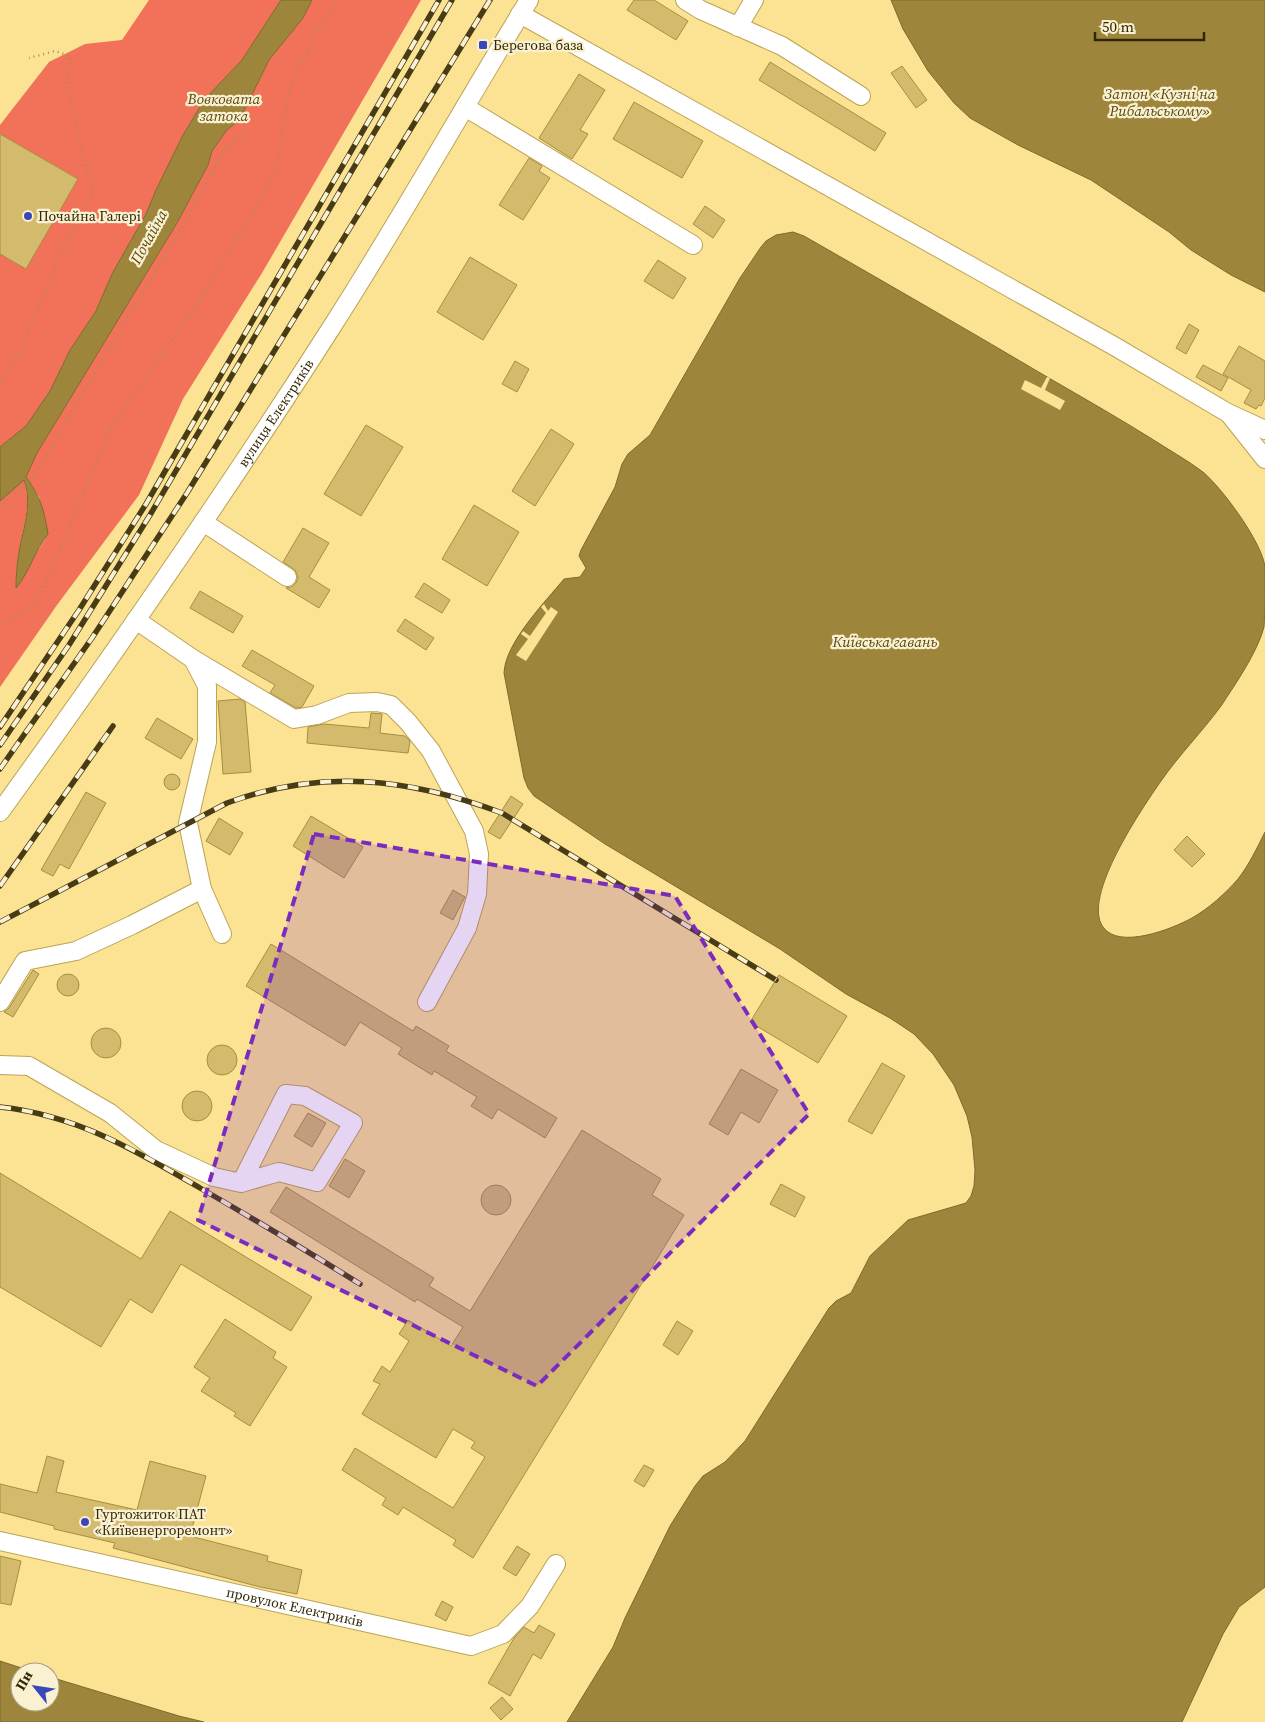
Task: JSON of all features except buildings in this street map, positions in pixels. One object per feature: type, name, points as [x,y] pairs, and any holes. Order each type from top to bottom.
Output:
[{"type":"street","points":[[685,0],[701,10],[782,46],[861,96]]},
{"type":"street","points":[[738,27],[754,0]]},
{"type":"street","points":[[525,7],[1228,412],[1265,430]]},
{"type":"street","name":"вулиця Електриків","points":[[0,812],[136,620],[273,418],[334,323],[525,7]]},
{"type":"street","points":[[465,107],[693,245]]},
{"type":"street","points":[[1228,412],[1265,459]]},
{"type":"street","points":[[203,522],[287,577]]},
{"type":"street","points":[[136,620],[192,660],[294,719],[317,715],[349,703],[377,702],[391,705],[408,722],[431,751],[474,831],[479,854],[477,894],[467,928],[427,1002]]},
{"type":"street","points":[[192,660],[207,686],[207,742],[188,822],[202,889],[222,934]]},
{"type":"street","points":[[0,1002],[25,961],[76,951],[202,889]]},
{"type":"street","points":[[0,1065],[30,1066],[110,1113],[156,1150],[214,1177],[241,1183],[279,1172],[317,1182],[353,1123],[305,1096],[286,1094],[241,1183]]},
{"type":"street","name":"провулок Електриків","points":[[0,1541],[470,1646],[503,1634],[530,1606],[556,1564]]},
{"type":"path","points":[[0,625],[37,604],[114,422],[190,315],[260,202],[277,163],[290,88],[320,27],[337,0]]},
{"type":"path","points":[[0,383],[17,356],[57,260],[93,194],[66,83],[70,71],[70,56],[55,51],[29,58]]},
{"type":"path","points":[[0,507],[34,477],[112,341],[181,229],[224,151],[245,130]]},
{"type":"highlighted area","points":[[314,834],[675,896],[809,1114],[537,1386],[198,1220]]},
{"type":"shaded area","points":[[149,0],[281,0],[242,60],[204,100],[182,137],[146,214],[112,274],[96,311],[70,350],[50,391],[26,426],[0,447],[0,254],[78,179],[0,134],[0,125],[49,62],[85,44],[122,40]]},
{"type":"shaded area","points":[[312,0],[421,0],[262,273],[183,399],[139,495],[57,605],[0,687],[0,501],[24,479],[27,507],[16,574],[16,587],[48,534],[39,497],[26,477],[37,453],[177,223],[208,165],[212,151],[226,131],[240,119],[269,60],[303,18]]},
{"type":"water","name":"Вовковата затока","points":[[281,0],[312,0],[303,18],[269,60],[240,119],[226,131],[212,151],[208,165],[177,223],[37,453],[26,477],[41,504],[48,534],[16,588],[16,574],[28,498],[27,489],[24,480],[0,501],[0,447],[26,426],[50,391],[70,350],[96,311],[112,274],[146,214],[182,137],[204,100],[242,60]]},
{"type":"water","name":"Затон «Кузні на Рибальському»","points":[[891,0],[1265,0],[1265,292],[1231,275],[1191,250],[1169,232],[1091,180],[1018,145],[970,118],[954,103],[928,71],[903,29]]},
{"type":"water","name":"Київська гавань","points":[[793,232],[804,236],[961,326],[1116,417],[1203,472],[1240,516],[1257,544],[1265,567],[1264,627],[1261,637],[1246,668],[1221,706],[1168,771],[1129,831],[1107,874],[1100,895],[1098,913],[1103,927],[1111,934],[1121,937],[1133,937],[1159,932],[1183,922],[1210,905],[1233,884],[1242,874],[1265,832],[1265,1587],[1239,1607],[1223,1634],[1182,1722],[567,1722],[613,1647],[625,1618],[670,1526],[695,1486],[703,1476],[725,1462],[745,1441],[829,1308],[836,1301],[851,1293],[870,1256],[908,1220],[966,1203],[971,1196],[974,1186],[975,1170],[972,1137],[967,1116],[954,1085],[933,1054],[914,1034],[890,1018],[846,994],[780,949],[605,844],[534,796],[524,778],[504,673],[511,649],[527,623],[564,579],[580,577],[586,568],[579,556],[581,550],[615,487],[622,464],[628,454],[650,435],[740,278],[766,241],[776,235]]},
{"type":"water","points":[[0,1661],[10,1664],[10,1712],[60,1712],[60,1680],[204,1722],[0,1722]]},
{"type":"pier","points":[[1047,377],[1050,378],[1045,390],[1065,401],[1060,410],[1021,389],[1025,380],[1041,388]]},
{"type":"pier","points":[[544,604],[548,611],[551,607],[558,612],[526,661],[516,655],[528,639],[521,634],[523,631],[530,636],[546,613],[541,607]]},
{"type":"railway","points":[[0,727],[79,610],[146,504],[439,0]]},
{"type":"railway","points":[[0,745],[69,645],[150,515],[452,0]]},
{"type":"railway","points":[[0,769],[92,638],[187,493],[490,0]]},
{"type":"railway","points":[[0,886],[113,726]]},
{"type":"railway","points":[[0,922],[227,803],[262,792],[297,785],[365,782],[399,785],[433,792],[502,813],[776,980]]},
{"type":"railway","points":[[0,1107],[28,1111],[54,1118],[104,1136],[176,1174],[360,1284]]},
{"type":"place","name":"Берегова база","points":[[483,45]]},
{"type":"place","name":"Почайна Галері","points":[[28,216]]},
{"type":"place","name":"Гуртожиток ПАТ «Київенергоремонт»","points":[[85,1522]]},
{"type":"water label","name":"Почайна","points":[[149,237]]}]
